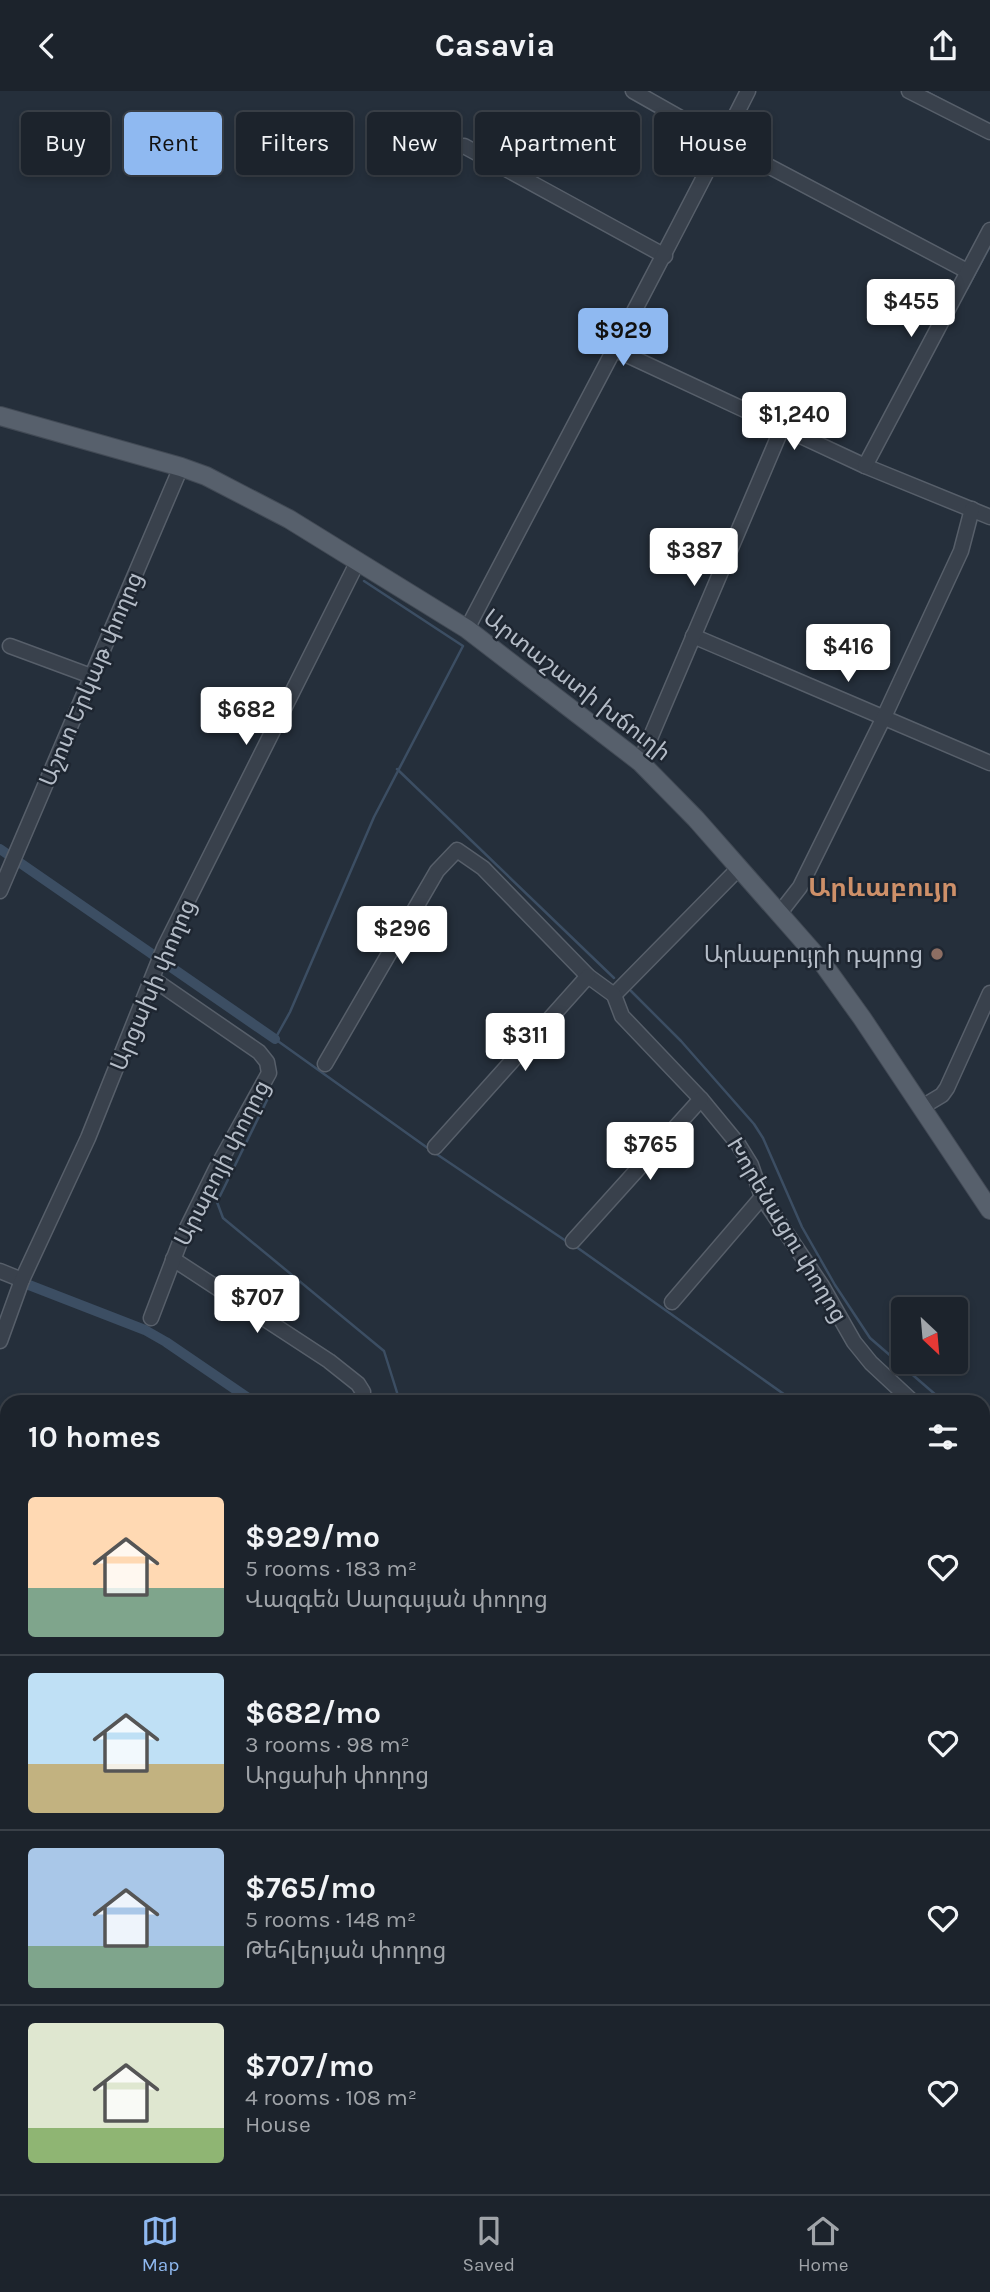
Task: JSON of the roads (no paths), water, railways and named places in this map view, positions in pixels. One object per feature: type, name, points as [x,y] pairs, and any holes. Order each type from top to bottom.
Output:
[{"type":"main road","name":"Արտաշատի խճուղի","points":[[0,416],[181,467],[206,476],[289,519],[467,629],[640,762],[696,819],[828,971],[990,1210]]},
{"type":"street","points":[[633,91],[670,112]]},
{"type":"street","points":[[738,112],[748,91]]},
{"type":"street","points":[[909,91],[990,132]]},
{"type":"street","points":[[464,146],[665,256]]},
{"type":"street","points":[[771,167],[967,271]]},
{"type":"street","points":[[467,629],[706,175]]},
{"type":"street","points":[[865,465],[990,230]]},
{"type":"street","points":[[614,349],[782,428],[990,517]]},
{"type":"street","points":[[640,762],[782,428]]},
{"type":"street","name":"Աշոտ Երկաթ փողոց","points":[[0,891],[181,467]]},
{"type":"street","points":[[779,914],[800,887],[884,717],[961,551],[972,509]]},
{"type":"street","name":"Արցախի փողոց","points":[[0,1341],[22,1280],[88,1138],[164,948],[358,561]]},
{"type":"street","points":[[692,636],[990,763]]},
{"type":"street","points":[[10,646],[91,676]]},
{"type":"street","name":"Խորենացու փողոց","points":[[325,1064],[437,871],[457,850],[483,868],[588,976],[614,995],[622,1016],[701,1099],[738,1144],[751,1165],[762,1197],[822,1286],[854,1342],[871,1363],[905,1395]]},
{"type":"street","points":[[614,995],[739,869]]},
{"type":"street","name":"Արաբոյի փողոց","points":[[151,1318],[173,1259],[216,1169],[268,1073],[267,1062],[259,1052],[154,973]]},
{"type":"street","points":[[435,1147],[588,976]]},
{"type":"street","points":[[922,1107],[942,1095],[947,1087],[989,996]]},
{"type":"street","points":[[573,1241],[701,1099]]},
{"type":"street","points":[[672,1303],[762,1197]]},
{"type":"street","points":[[173,1259],[329,1361],[358,1384],[363,1395]]},
{"type":"street","points":[[0,1271],[22,1280]]},
{"type":"waterway","points":[[925,91],[944,101]]},
{"type":"waterway","points":[[967,289],[990,246]]},
{"type":"waterway","points":[[364,581],[463,646],[374,817],[290,1012],[275,1039],[429,1149]]},
{"type":"waterway","points":[[397,769],[614,978]]},
{"type":"waterway","points":[[0,849],[275,1039]]},
{"type":"waterway","points":[[631,991],[681,1041],[754,1124],[763,1138],[802,1227],[835,1285],[870,1338],[936,1395]]},
{"type":"waterway","points":[[273,1088],[217,1202],[223,1218],[384,1351],[398,1395]]},
{"type":"waterway","points":[[435,1153],[566,1241]]},
{"type":"waterway","points":[[575,1246],[785,1395]]},
{"type":"waterway","points":[[29,1285],[145,1330],[244,1395]]},
{"type":"place","name":"Արևաբույրի դպրոց","points":[[937,954]]},
{"type":"district","name":"Արևաբույր","points":[[883,887]]}]
